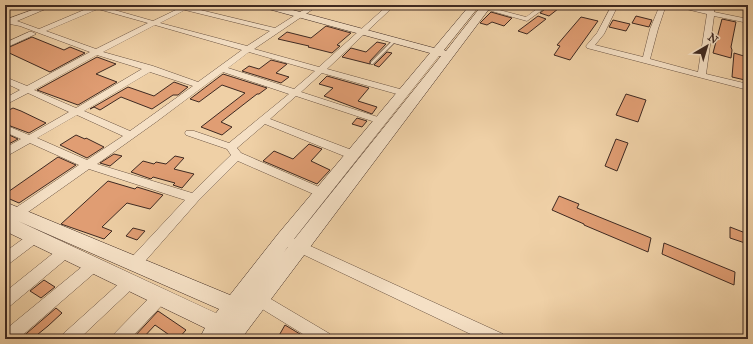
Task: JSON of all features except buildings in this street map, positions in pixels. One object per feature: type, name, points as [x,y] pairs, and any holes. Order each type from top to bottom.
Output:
[{"type":"street","points":[[8,22],[52,5]]},
{"type":"street","points":[[174,5],[187,6],[277,31]]},
{"type":"street","points":[[264,5],[445,51]]},
{"type":"street","points":[[276,5],[303,14]]},
{"type":"street","points":[[8,217],[88,165],[198,85],[316,5]]},
{"type":"street","points":[[135,263],[234,151],[264,120],[392,5]]},
{"type":"street","points":[[8,217],[35,237],[160,297],[223,334],[299,246],[477,6],[526,19],[546,5]]},
{"type":"street","points":[[615,5],[600,34],[590,46],[748,87]]},
{"type":"street","points":[[646,61],[654,29],[664,5]]},
{"type":"street","points":[[672,5],[711,9],[748,20]]},
{"type":"street","points":[[40,31],[94,6],[404,93]]},
{"type":"street","points":[[5,102],[96,52],[187,6]]},
{"type":"street","points":[[702,75],[711,9]]},
{"type":"street","points":[[8,22],[40,31],[96,52],[150,68],[198,85]]},
{"type":"street","points":[[364,30],[395,40],[445,51]]},
{"type":"street","points":[[5,46],[32,34]]},
{"type":"street","points":[[248,306],[284,239],[404,93],[445,51]]},
{"type":"street","points":[[5,153],[74,111],[150,68]]},
{"type":"street","points":[[222,69],[381,121]]},
{"type":"street","points":[[5,80],[130,135]]},
{"type":"street","points":[[264,120],[353,155]]},
{"type":"street","points":[[5,128],[88,165],[194,198]]},
{"type":"street","points":[[190,133],[234,151],[322,193]]},
{"type":"street","points":[[8,217],[248,306],[324,339]]},
{"type":"street","points":[[5,259],[35,237]]},
{"type":"street","points":[[284,239],[498,339]]},
{"type":"street","points":[[5,301],[66,252]]},
{"type":"street","points":[[6,339],[94,265]]},
{"type":"street","points":[[68,339],[129,282]]},
{"type":"street","points":[[119,339],[160,297]]},
{"type":"lane","points":[[372,63],[395,40]]}]
